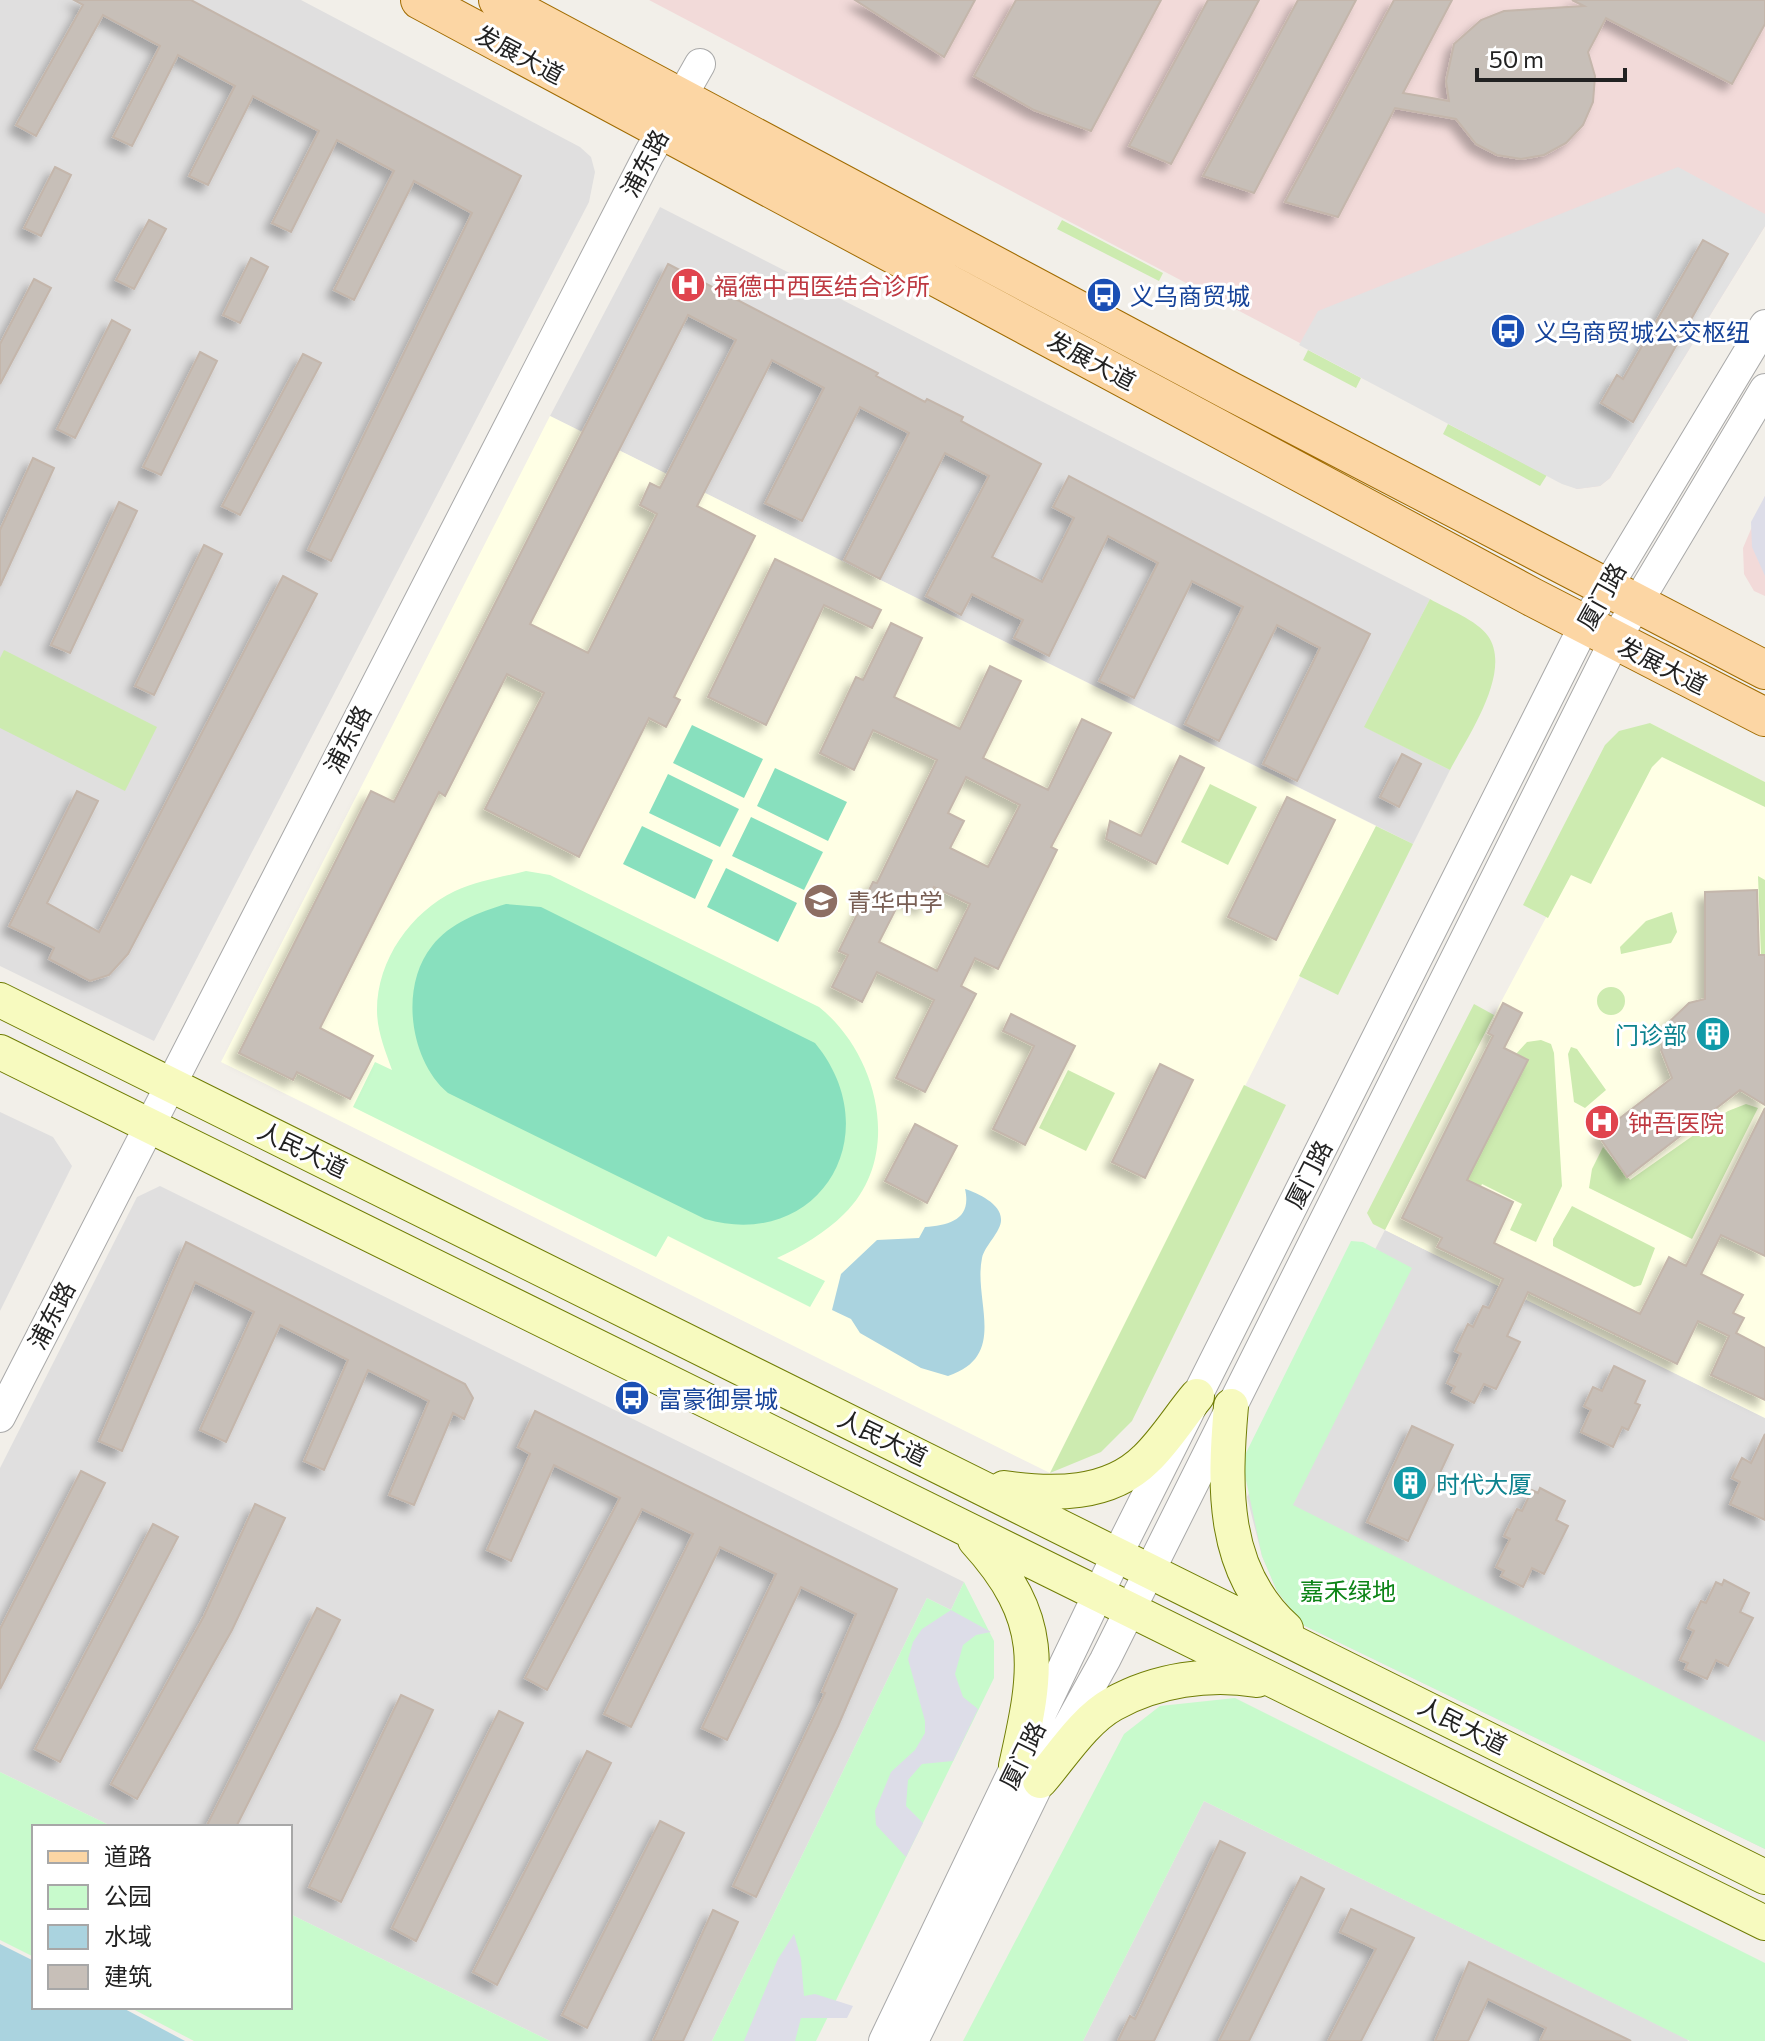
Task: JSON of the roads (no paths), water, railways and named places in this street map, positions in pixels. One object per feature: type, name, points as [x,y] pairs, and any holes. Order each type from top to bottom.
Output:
[{"type":"main road","name":"发展大道","points":[[420,0],[671,113],[1230,391],[1765,670]]},
{"type":"main road","name":"发展大道","points":[[498,0],[671,113],[1600,632],[1765,717]]},
{"type":"main road","name":"人民大道","points":[[0,1000],[1308,1647],[1765,1877]]},
{"type":"main road","name":"人民大道","points":[[0,1052],[1765,1923]]},
{"type":"main road","points":[[980,1485],[1049,1494],[1104,1484],[1126,1475],[1147,1459],[1197,1396]]},
{"type":"main road","points":[[1231,1406],[1226,1466],[1228,1508],[1237,1553],[1265,1609],[1308,1647]]},
{"type":"main road","points":[[961,1525],[1006,1574],[1021,1604],[1030,1638],[1032,1694],[1028,1774]]},
{"type":"main road","points":[[1028,1774],[1111,1705],[1172,1683],[1202,1676],[1231,1676],[1282,1683]]},
{"type":"street","name":"浦东路","points":[[0,1417],[147,1125],[671,113],[700,64]]},
{"type":"street","name":"厦门路","points":[[913,2041],[1028,1774],[1099,1593],[1118,1553],[1197,1396],[1765,325]]},
{"type":"street","name":"厦门路","points":[[1622,595],[1765,389]]},
{"type":"street","name":"厦门路","points":[[884,2041],[1028,1774],[1130,1608],[1231,1406],[1600,632]]},
{"type":"water","points":[[965,1189],[993,1204],[1000,1214],[1001,1224],[982,1258],[983,1341],[978,1355],[967,1367],[948,1376],[921,1368],[860,1333],[851,1319],[832,1310],[841,1274],[877,1240],[919,1238],[925,1227],[957,1218],[965,1207]]},
{"type":"water","points":[[0,1944],[32,1960],[32,2009],[125,2009],[185,2041],[0,2041]]},
{"type":"place","name":"福德中西医结合诊所","points":[[688,285]]},
{"type":"place","name":"义乌商贸城","points":[[1104,295]]},
{"type":"place","name":"义乌商贸城公交枢纽","points":[[1508,331]]},
{"type":"place","name":"青华中学","points":[[821,901]]},
{"type":"place","name":"门诊部","points":[[1713,1034]]},
{"type":"place","name":"钟吾医院","points":[[1602,1122]]},
{"type":"place","name":"富豪御景城","points":[[632,1398]]},
{"type":"place","name":"时代大厦","points":[[1410,1483]]},
{"type":"park label","name":"嘉禾绿地","points":[[1348,1590]]}]
